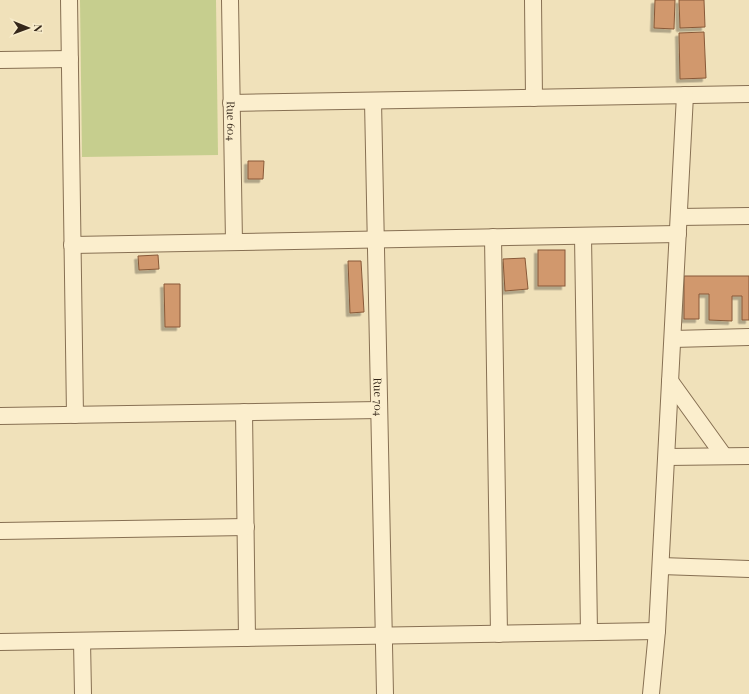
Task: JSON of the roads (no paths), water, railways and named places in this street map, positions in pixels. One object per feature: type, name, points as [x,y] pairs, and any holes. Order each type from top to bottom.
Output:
[{"type":"street","points":[[69,0],[76,415]]},
{"type":"street","name":"Rue 604","points":[[230,0],[234,242]]},
{"type":"street","points":[[533,0],[534,98]]},
{"type":"street","points":[[0,60],[70,59]]},
{"type":"street","points":[[232,103],[749,94]]},
{"type":"street","points":[[651,694],[661,566],[685,95]]},
{"type":"street","name":"Rue 704","points":[[373,101],[385,694]]},
{"type":"street","points":[[679,217],[749,216]]},
{"type":"street","points":[[72,245],[678,234]]},
{"type":"street","points":[[583,236],[589,632]]},
{"type":"street","points":[[493,238],[499,634]]},
{"type":"street","points":[[673,338],[749,337]]},
{"type":"street","points":[[670,381],[724,456]]},
{"type":"street","points":[[0,416],[379,410]]},
{"type":"street","points":[[244,412],[247,638]]},
{"type":"street","points":[[667,457],[749,456]]},
{"type":"street","points":[[0,531],[246,527]]},
{"type":"street","points":[[661,566],[749,569]]},
{"type":"street","points":[[0,642],[657,631]]},
{"type":"street","points":[[82,641],[83,694]]}]
